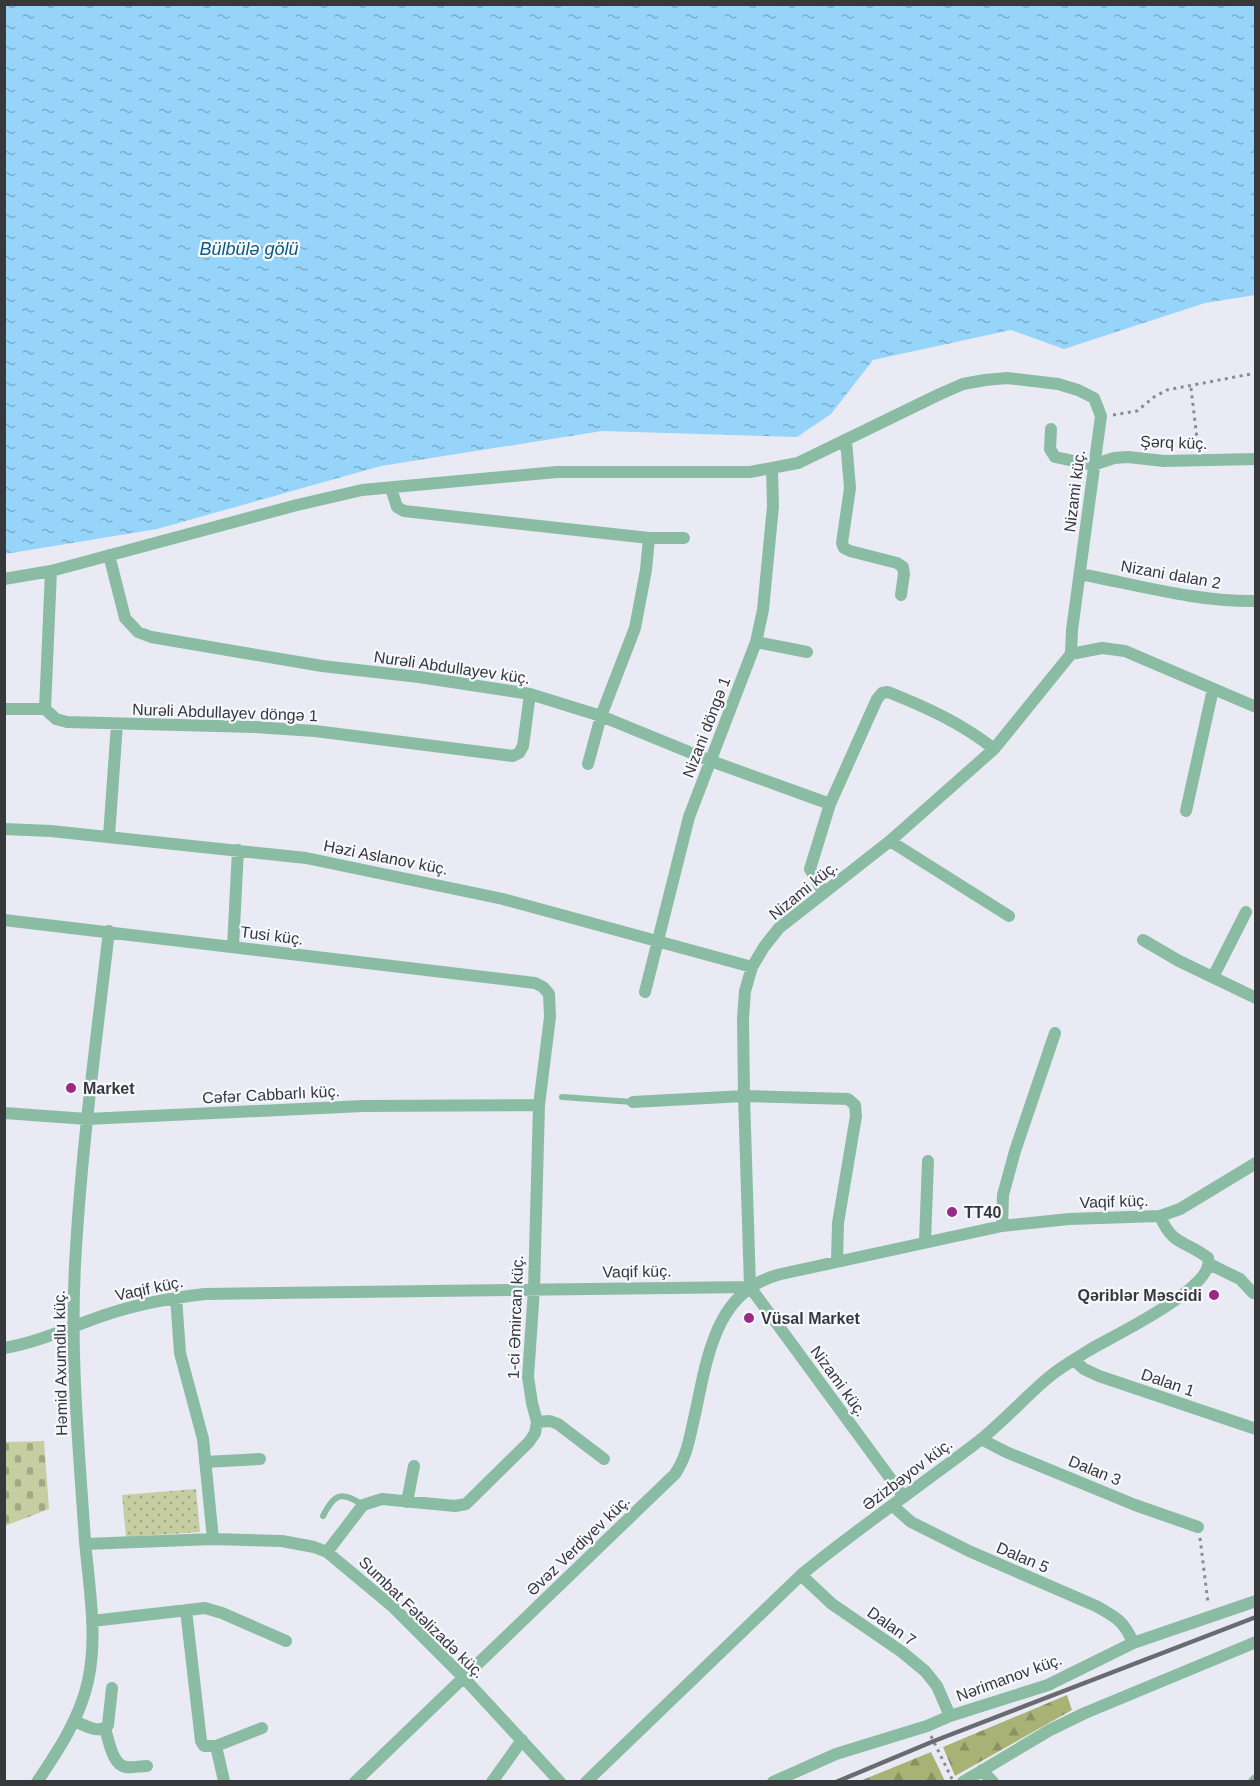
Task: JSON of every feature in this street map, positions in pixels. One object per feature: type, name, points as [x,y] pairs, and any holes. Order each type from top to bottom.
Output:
[{"type":"street","points":[[4,579],[51,570],[362,490],[557,472],[772,470],[798,463],[963,384],[985,380],[1007,378],[1058,384],[1078,390],[1094,398],[1101,416]]},
{"type":"street","name":"Nizami küç.","points":[[904,1497],[750,1287],[744,1096],[745,991],[752,967],[779,928],[890,841],[994,749],[1071,654],[1072,630],[1101,416]]},
{"type":"street","points":[[1051,429],[1050,449],[1055,457],[1093,465]]},
{"type":"street","points":[[846,441],[850,488],[842,543],[844,548],[850,551],[897,563],[903,567],[901,595]]},
{"type":"street","name":"Şərq küç.","points":[[1093,465],[1114,458],[1128,457],[1164,461],[1256,459]]},
{"type":"street","name":"Nizani döngə 1","points":[[645,992],[689,817],[756,642],[763,610],[773,506],[772,470]]},
{"type":"street","points":[[391,488],[397,507],[404,511],[649,538],[684,538]]},
{"type":"street","points":[[588,764],[601,716],[635,628],[646,570],[649,538]]},
{"type":"street","name":"Nurəli Abdullayev küç.","points":[[109,555],[125,618],[138,632],[151,637],[322,666],[419,677],[530,694],[601,716],[711,761],[830,804]]},
{"type":"street","points":[[4,709],[45,709],[51,570]]},
{"type":"street","name":"Nizani dalan 2","points":[[1080,574],[1195,596],[1256,601]]},
{"type":"street","points":[[756,642],[807,652]]},
{"type":"street","points":[[1071,654],[1102,648],[1125,651],[1256,707]]},
{"type":"street","points":[[1186,811],[1213,689]]},
{"type":"street","points":[[823,892],[810,869],[830,804],[877,699],[882,693],[888,692],[945,718],[975,734],[994,749]]},
{"type":"street","name":"Nurəli Abdullayev döngə 1","points":[[45,709],[56,719],[67,722],[285,729],[513,756],[519,753],[523,746],[530,694]]},
{"type":"street","points":[[109,837],[117,724]]},
{"type":"street","name":"Həzi Aslanov küç.","points":[[4,829],[51,831],[306,858],[471,892],[752,967]]},
{"type":"street","points":[[890,841],[1009,916]]},
{"type":"street","points":[[233,947],[238,850]]},
{"type":"street","points":[[1213,977],[1246,912]]},
{"type":"street","name":"Tusi küç.","points":[[4,920],[535,983]]},
{"type":"street","name":"Həmid Axumdlu küç.","points":[[37,1782],[60,1749],[74,1721],[88,1684],[92,1662],[92,1622],[75,1397],[75,1265],[87,1119],[109,931]]},
{"type":"street","points":[[1143,940],[1170,956],[1256,998]]},
{"type":"street","name":"1-ci Əmircan küç.","points":[[535,983],[549,994],[550,1017],[539,1105],[534,1289],[528,1377],[537,1422]]},
{"type":"street","points":[[1002,1226],[1003,1195],[1015,1151],[1056,1033]]},
{"type":"street","points":[[633,1102],[744,1096],[848,1099],[855,1105],[856,1116],[838,1223],[837,1261]]},
{"type":"street","name":"Cəfər Cabbarlı küç.","points":[[4,1113],[87,1119],[363,1106],[539,1105]]},
{"type":"street","points":[[924,1242],[928,1161]]},
{"type":"street","name":"Vaqif küç.","points":[[4,1348],[74,1328],[108,1314],[176,1297],[216,1294],[750,1287],[767,1278],[837,1261],[1002,1226],[1069,1219],[1160,1216],[1180,1209],[1256,1163]]},
{"type":"street","points":[[1160,1216],[1172,1237],[1203,1254],[1208,1258],[1209,1264],[1240,1280],[1253,1293]]},
{"type":"street","name":"Əzizbəyov küç.","points":[[586,1782],[801,1575],[981,1439],[1050,1376],[1152,1316],[1197,1283],[1209,1264]]},
{"type":"street","name":"Əvəz Verdiyev küç.","points":[[355,1782],[675,1474],[687,1451],[709,1353],[718,1328],[734,1301],[750,1287]]},
{"type":"street","points":[[176,1297],[180,1353],[203,1439],[213,1539]]},
{"type":"street","name":"Dalan 1","points":[[1074,1360],[1084,1369],[1099,1377],[1256,1429]]},
{"type":"street","points":[[327,1552],[363,1505],[382,1499],[455,1506],[466,1504],[529,1442],[535,1433],[537,1422],[550,1421],[558,1424],[604,1459]]},
{"type":"street","name":"Dalan 3","points":[[981,1439],[1006,1452],[1135,1505],[1198,1527]]},
{"type":"street","points":[[205,1462],[260,1459]]},
{"type":"street","points":[[407,1502],[414,1466]]},
{"type":"street","name":"Dalan 5","points":[[893,1506],[912,1522],[969,1551],[1115,1616],[1127,1628],[1133,1643]]},
{"type":"street","name":"Sumbat Fətəlizadə küç.","points":[[86,1544],[213,1539],[282,1540],[327,1552],[393,1607],[464,1678],[560,1782]]},
{"type":"street","name":"Dalan 7","points":[[801,1575],[832,1604],[902,1652],[925,1671],[938,1686],[950,1716]]},
{"type":"street","name":"Nərimanov küç.","points":[[773,1782],[836,1754],[1047,1685],[1133,1643],[1256,1601]]},
{"type":"street","points":[[92,1622],[205,1608],[286,1641]]},
{"type":"street","points":[[186,1610],[201,1741],[204,1746],[216,1746],[262,1728]]},
{"type":"street","points":[[963,1782],[1050,1730],[1085,1713],[1256,1642]]},
{"type":"street","points":[[105,1729],[108,1725],[112,1688]]},
{"type":"street","points":[[74,1721],[100,1730],[105,1729]]},
{"type":"street","points":[[105,1729],[116,1760],[121,1766],[127,1768],[147,1766]]},
{"type":"street","points":[[492,1782],[522,1740]]},
{"type":"street","points":[[216,1746],[224,1780]]},
{"type":"street","points":[[982,1770],[993,1782]]},
{"type":"lane","points":[[562,1097],[633,1102]]},
{"type":"lane","points":[[323,1516],[335,1497],[342,1495],[363,1505]]},
{"type":"path","points":[[1101,416],[1122,415],[1137,411],[1167,390],[1256,374]]},
{"type":"path","points":[[1191,387],[1200,460]]},
{"type":"path","points":[[1198,1527],[1210,1617]]},
{"type":"path","points":[[927,1726],[953,1782]]},
{"type":"green space","points":[[44,1441],[49,1509],[5,1526],[5,1442]]},
{"type":"green space","points":[[196,1489],[200,1532],[126,1537],[122,1495]]},
{"type":"green space","points":[[1067,1695],[1072,1710],[955,1776],[943,1747]]},
{"type":"green space","points":[[931,1752],[945,1781],[860,1781]]},
{"type":"water","name":"Bülbülə gölü","points":[[5,4],[1255,5],[1255,295],[1205,303],[1064,349],[1011,330],[873,360],[831,414],[797,437],[602,431],[381,466],[157,529],[5,554]]},
{"type":"railway","points":[[836,1782],[934,1741],[1256,1617]]},
{"type":"place","name":"Market","points":[[71,1088]]},
{"type":"place","name":"TT40","points":[[952,1212]]},
{"type":"place","name":"Qəriblər Məscidi","points":[[1214,1295]]},
{"type":"place","name":"Vüsal Market","points":[[749,1318]]}]
